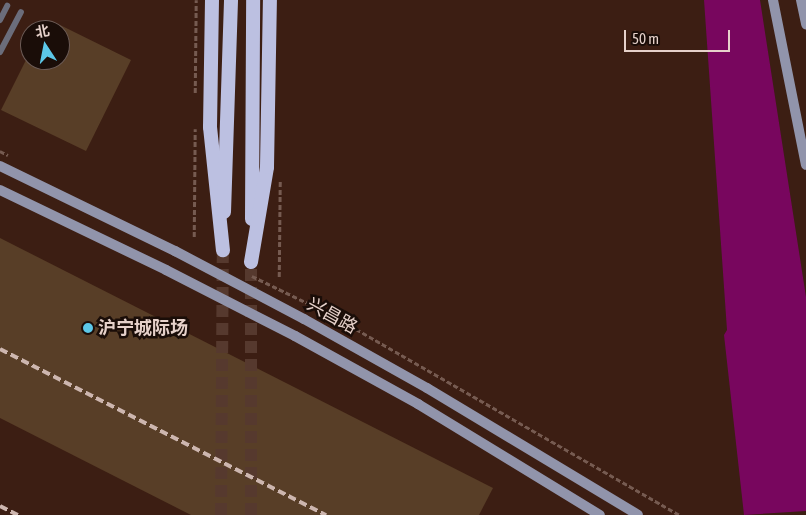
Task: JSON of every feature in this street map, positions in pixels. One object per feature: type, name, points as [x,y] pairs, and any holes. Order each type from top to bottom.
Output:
[{"type":"highway","points":[[212,0],[210,127],[223,250],[231,0]]},
{"type":"highway","points":[[253,0],[251,262],[267,167],[270,0]]},
{"type":"main road","points":[[772,0],[806,165]]},
{"type":"main road","points":[[801,0],[806,24]]},
{"type":"main road","name":"兴昌路","points":[[0,166],[175,251],[304,319],[427,388],[638,515]]},
{"type":"main road","name":"兴昌路","points":[[0,190],[166,270],[295,336],[418,404],[600,515]]},
{"type":"lane","points":[[0,20],[7,6]]},
{"type":"lane","points":[[0,52],[21,12]]},
{"type":"shaded area","points":[[704,0],[760,0],[806,297],[806,511],[744,515],[724,335],[727,330]]},
{"type":"building","points":[[70,30],[131,60],[86,151],[1,110],[21,70],[70,70]]},
{"type":"building","name":"沪宁城际场","points":[[0,238],[493,488],[479,515],[191,515],[0,418]]},
{"type":"tunnel","points":[[221,515],[223,250]]},
{"type":"tunnel","points":[[251,262],[251,515]]},
{"type":"railway","points":[[0,349],[326,515]]},
{"type":"railway","points":[[0,506],[18,515]]},
{"type":"place","name":"沪宁城际场","points":[[88,328]]}]
